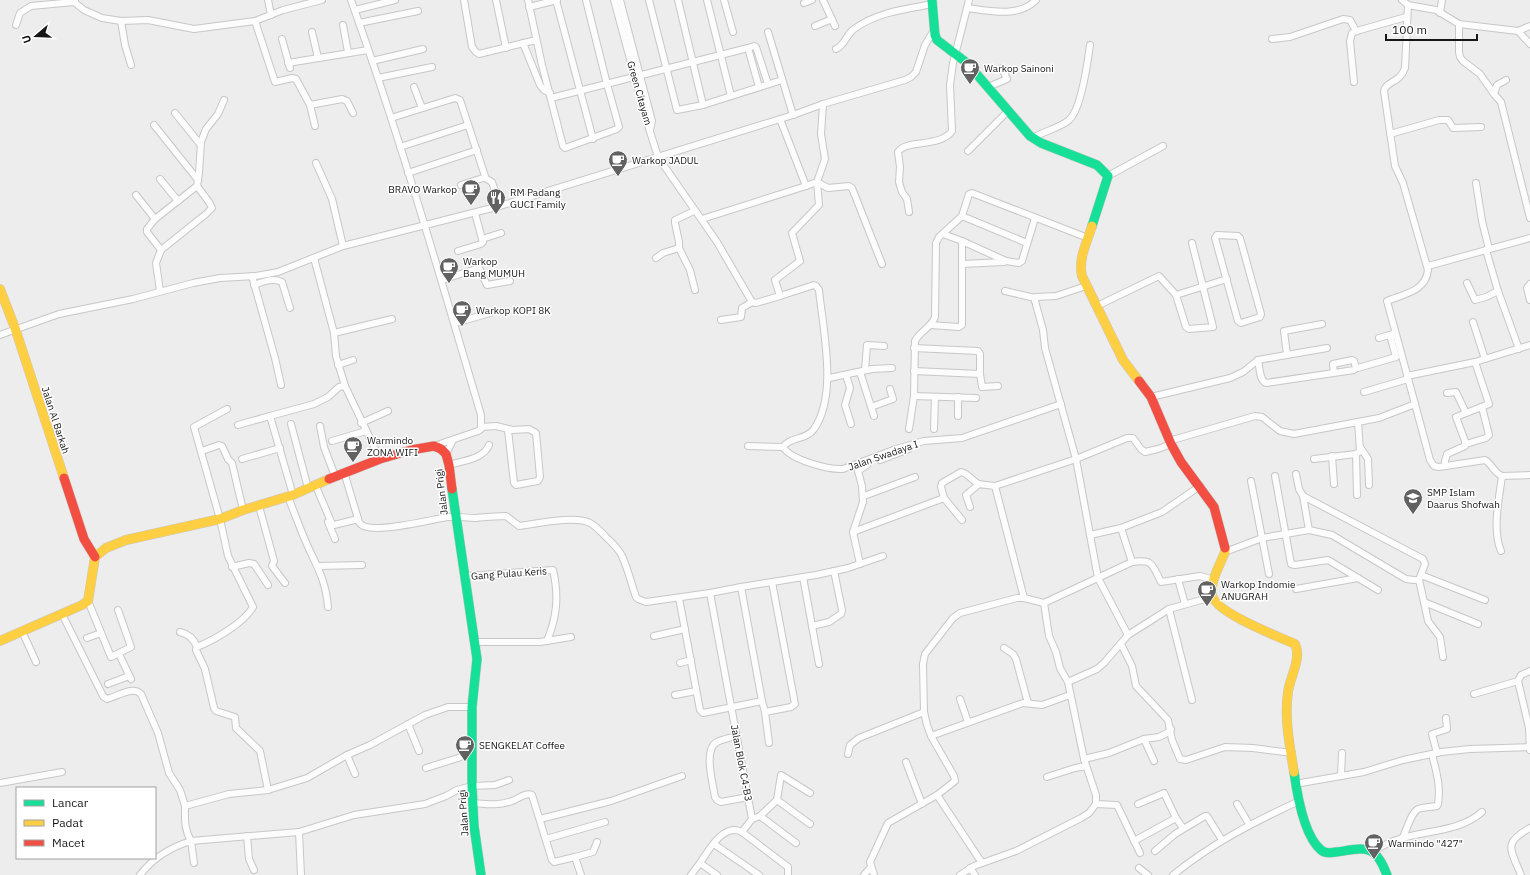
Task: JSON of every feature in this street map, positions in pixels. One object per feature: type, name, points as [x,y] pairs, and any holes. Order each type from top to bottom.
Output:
[{"type":"street","points":[[268,0],[271,14]]},
{"type":"street","points":[[16,26],[20,13],[31,6],[74,1],[84,10],[102,18],[121,21],[148,20],[194,29],[255,21],[283,10],[322,0]]},
{"type":"street","points":[[118,610],[131,647],[112,657],[110,656],[88,601],[92,588],[94,557],[106,548],[126,540],[220,519],[243,510],[291,496],[339,474],[380,459],[412,450],[434,446],[473,434],[478,432],[481,427],[481,415],[426,225],[351,0]]},
{"type":"street","points":[[355,10],[395,0]]},
{"type":"street","points":[[464,0],[473,50],[479,54],[536,40]]},
{"type":"street","points":[[496,0],[506,48]]},
{"type":"street","points":[[528,0],[550,96],[564,147],[567,148],[617,130],[619,127],[586,0]]},
{"type":"street","points":[[529,7],[557,0],[592,139]]},
{"type":"street","name":"Green Citayam","points":[[614,0],[652,121],[650,130],[658,157],[717,242],[752,302]]},
{"type":"street","name":"Green Citayam","points":[[620,0],[638,76]]},
{"type":"street","points":[[649,0],[677,110],[703,105],[782,80]]},
{"type":"street","points":[[678,0],[703,105]]},
{"type":"street","points":[[707,0],[730,96]]},
{"type":"street","points":[[724,0],[733,32]]},
{"type":"street","points":[[804,3],[812,0]]},
{"type":"street","points":[[823,0],[835,26]]},
{"type":"street","points":[[909,212],[907,199],[902,192],[899,182],[900,167],[898,152],[905,146],[937,140],[946,136],[952,131],[950,86],[952,63],[947,48],[967,8],[969,0]]},
{"type":"street","points":[[967,8],[1010,11],[1022,9],[1032,4],[1036,0]]},
{"type":"street","points":[[1402,0],[1408,5],[1430,9],[1440,13],[1459,24],[1518,31],[1530,26]]},
{"type":"street","points":[[1440,13],[1442,0]]},
{"type":"street","points":[[836,49],[842,46],[852,30],[864,23],[885,14],[933,2],[934,30],[936,38],[967,63],[1025,132],[1041,143],[1097,165],[1108,176]]},
{"type":"street","points":[[1358,368],[1396,357],[1387,302],[1421,286],[1427,279],[1428,266],[1403,183],[1395,166],[1384,91],[1386,86],[1399,79],[1404,73],[1406,17],[1408,5]]},
{"type":"street","points":[[359,23],[418,11]]},
{"type":"street","points":[[1354,82],[1350,41],[1352,33],[1406,17]]},
{"type":"street","points":[[815,26],[832,19]]},
{"type":"street","points":[[1272,38],[1290,37],[1343,19],[1350,20],[1356,31]]},
{"type":"street","points":[[121,21],[125,45],[131,65]]},
{"type":"street","points":[[255,21],[275,82],[292,78],[296,80],[310,105],[315,126]]},
{"type":"street","points":[[1459,24],[1460,57],[1463,62],[1480,74],[1501,102],[1530,218]]},
{"type":"street","points":[[343,25],[348,52]]},
{"type":"street","points":[[0,335],[15,328],[69,311],[133,299],[220,278],[268,275],[343,246],[500,206],[911,77],[916,72],[925,45],[934,30]]},
{"type":"street","points":[[1518,31],[1530,44]]},
{"type":"street","points":[[312,32],[318,58]]},
{"type":"street","points":[[768,32],[793,115]]},
{"type":"street","points":[[282,39],[289,66],[318,58],[368,50]]},
{"type":"street","points":[[523,43],[540,85],[550,96]]},
{"type":"street","points":[[925,45],[947,48]]},
{"type":"street","points":[[1033,138],[1066,122],[1074,113],[1087,68],[1090,45]]},
{"type":"street","points":[[550,96],[580,91],[754,46],[756,47],[768,84]]},
{"type":"street","points":[[748,48],[759,87]]},
{"type":"street","points":[[372,61],[423,49]]},
{"type":"street","points":[[378,78],[432,67]]},
{"type":"street","points":[[988,87],[1008,79],[1002,68]]},
{"type":"street","points":[[1494,94],[1496,85],[1506,80]]},
{"type":"street","points":[[414,87],[422,108]]},
{"type":"street","points":[[391,118],[457,98],[462,104],[485,178]]},
{"type":"street","points":[[310,105],[342,99],[347,101],[353,113]]},
{"type":"street","points":[[161,250],[147,232],[149,225],[197,183],[200,173],[200,144],[206,130],[218,114],[224,100]]},
{"type":"street","points":[[780,296],[775,280],[800,261],[792,233],[819,204],[825,159],[821,134],[823,104]]},
{"type":"street","points":[[968,151],[1008,111]]},
{"type":"street","points":[[175,113],[200,144]]},
{"type":"street","points":[[780,119],[806,186]]},
{"type":"street","points":[[1390,134],[1438,120],[1448,120],[1453,128],[1481,127]]},
{"type":"street","points":[[154,125],[197,183],[212,208],[161,250],[156,263],[160,292]]},
{"type":"street","points":[[400,147],[468,125]]},
{"type":"street","points":[[1108,176],[1163,146]]},
{"type":"street","points":[[408,173],[477,150]]},
{"type":"street","points":[[316,163],[332,199],[343,246]]},
{"type":"street","points":[[1108,176],[1080,267],[1086,286],[1123,360],[1151,397],[1170,442],[1181,462],[1214,507],[1224,542],[1225,552],[1211,590],[1212,597],[1216,604],[1231,615],[1296,646],[1298,654],[1288,688],[1287,698],[1295,784],[1299,801],[1312,838],[1321,850],[1332,853],[1368,849],[1374,852],[1382,862],[1388,875]]},
{"type":"street","points":[[461,185],[485,178],[492,182],[500,206]]},
{"type":"street","points":[[160,179],[178,201]]},
{"type":"street","points":[[1476,183],[1482,221],[1498,292],[1519,349]]},
{"type":"street","points":[[702,219],[806,186],[821,184],[832,188],[849,186],[852,188],[882,264]]},
{"type":"street","points":[[909,429],[914,396],[914,348],[917,337],[934,321],[936,314],[936,243],[943,234],[962,216],[969,194],[972,193],[1088,238]]},
{"type":"street","points":[[136,195],[155,219]]},
{"type":"street","points":[[694,210],[676,220],[675,223],[680,242],[679,248],[690,270],[695,290]]},
{"type":"street","points":[[458,251],[481,244],[483,242],[475,213]]},
{"type":"street","points":[[962,216],[1027,243]]},
{"type":"street","points":[[962,264],[1006,261],[1021,263],[1035,218]]},
{"type":"street","points":[[482,239],[501,233]]},
{"type":"street","points":[[943,234],[1006,261]]},
{"type":"street","points":[[1217,235],[1238,236],[1240,238],[1261,316],[1239,322],[1227,279],[1215,238],[1217,235]]},
{"type":"street","points":[[1428,266],[1530,238]]},
{"type":"street","points":[[930,325],[959,327],[962,325],[962,241]]},
{"type":"street","points":[[1097,306],[1158,276],[1163,279],[1176,295],[1186,327],[1189,329],[1212,327],[1213,325],[1192,243]]},
{"type":"street","points":[[656,258],[663,253],[679,248]]},
{"type":"street","points":[[314,258],[334,333],[338,365],[345,386],[354,403],[361,423],[380,459]]},
{"type":"street","points":[[477,261],[487,285],[510,281]]},
{"type":"street","points":[[442,280],[479,268]]},
{"type":"street","points":[[252,276],[281,385]]},
{"type":"street","points":[[1176,295],[1227,279]]},
{"type":"street","points":[[254,285],[270,280],[280,280],[282,282],[290,308]]},
{"type":"street","points":[[1467,283],[1475,300],[1498,292]]},
{"type":"street","points":[[1530,284],[1526,288],[1530,300]]},
{"type":"street","points":[[721,320],[741,318],[742,308],[752,302],[756,303],[814,285],[818,288],[829,378],[822,410],[814,430],[808,435],[788,443],[783,447],[748,446]]},
{"type":"street","points":[[1005,291],[1035,298],[1056,296],[1086,286]]},
{"type":"street","name":"Jalan Al Barkah","points":[[0,289],[15,328],[84,539],[94,557]]},
{"type":"street","points":[[1035,298],[1036,308],[1043,330],[1045,348],[1076,459],[1098,578],[1128,635]]},
{"type":"street","points":[[455,323],[490,313]]},
{"type":"street","points":[[334,333],[392,320]]},
{"type":"street","points":[[1473,322],[1485,359]]},
{"type":"street","points":[[1287,355],[1284,331],[1322,324]]},
{"type":"street","points":[[1379,338],[1392,334]]},
{"type":"street","points":[[1392,334],[1408,378],[1430,460],[1437,467],[1485,460],[1498,475],[1530,475]]},
{"type":"street","points":[[874,416],[863,371],[867,345],[884,346]]},
{"type":"street","points":[[1364,392],[1408,378],[1475,362],[1530,345]]},
{"type":"street","points":[[914,348],[978,350],[980,354],[980,374],[982,387],[998,386]]},
{"type":"street","points":[[1151,397],[1230,378],[1243,372],[1258,360],[1326,348]]},
{"type":"street","points":[[338,365],[353,360]]},
{"type":"street","points":[[1258,360],[1261,378],[1265,383],[1334,373]]},
{"type":"street","points":[[1466,444],[1456,419],[1457,416],[1488,405],[1489,402],[1475,362]]},
{"type":"street","points":[[829,378],[863,371],[892,368]]},
{"type":"street","points":[[914,371],[980,374]]},
{"type":"street","points":[[846,375],[850,388],[845,405],[851,424]]},
{"type":"street","points":[[238,424],[314,404],[328,397],[339,387],[345,386]]},
{"type":"street","points":[[871,407],[893,399],[890,389]]},
{"type":"street","points":[[1447,393],[1456,392],[1466,413]]},
{"type":"street","points":[[914,396],[976,398]]},
{"type":"street","points":[[934,429],[935,396]]},
{"type":"street","points":[[958,397],[958,416]]},
{"type":"street","name":"Jalan Swadaya I","points":[[783,447],[786,451],[799,459],[836,469],[843,469],[896,449],[924,441],[962,438],[1060,404]]},
{"type":"street","points":[[962,520],[944,498],[941,487],[942,483],[961,472],[979,484],[995,486],[1076,459],[1130,437],[1133,438],[1145,452],[1158,449],[1170,442],[1255,416],[1262,417],[1276,428],[1289,434],[1386,416],[1415,404]]},
{"type":"street","points":[[1445,466],[1446,456],[1450,453],[1463,448],[1466,444],[1486,438],[1489,435],[1482,407]]},
{"type":"street","points":[[197,647],[213,640],[234,625],[252,609],[252,605],[232,567],[228,556],[220,519],[194,427],[227,409]]},
{"type":"street","points":[[361,423],[388,411]]},
{"type":"street","points":[[270,416],[280,448],[291,496],[309,549],[318,566],[327,594],[328,607]]},
{"type":"street","points":[[1314,459],[1356,454],[1360,451],[1358,422]]},
{"type":"street","points":[[291,424],[312,486],[335,538]]},
{"type":"street","points":[[320,426],[323,444],[339,474],[362,526],[369,528],[398,526],[455,517],[486,518],[506,516],[519,526],[564,520],[588,522],[596,527],[617,548],[622,555],[638,600],[646,602],[710,593],[834,571],[858,565],[883,556]]},
{"type":"street","points":[[481,427],[496,426],[508,430],[529,429],[536,433],[540,477],[538,481],[516,485],[514,483],[508,430]]},
{"type":"street","points":[[332,442],[366,431]]},
{"type":"street","points":[[446,454],[453,440]]},
{"type":"street","points":[[858,565],[853,532],[864,496],[857,473],[859,468],[908,449],[924,441]]},
{"type":"street","points":[[202,451],[219,445],[222,446],[228,459],[232,463],[243,510]]},
{"type":"street","points":[[449,465],[480,455],[485,452],[489,445]]},
{"type":"street","name":"Jalan Prigi","points":[[434,446],[441,449],[446,454],[449,465],[455,517],[466,576],[475,642],[477,668],[472,707],[472,786],[474,826],[481,875]]},
{"type":"street","points":[[1360,447],[1368,459],[1369,485]]},
{"type":"street","points":[[242,459],[280,448]]},
{"type":"street","points":[[1356,454],[1357,495]]},
{"type":"street","points":[[1332,456],[1334,484]]},
{"type":"street","points":[[1296,474],[1299,491],[1303,496],[1423,559],[1425,564],[1420,577],[1424,602],[1428,621],[1440,636],[1443,657]]},
{"type":"street","points":[[1275,476],[1292,565],[1326,559],[1378,590]]},
{"type":"street","points":[[1501,551],[1498,540],[1497,524],[1502,476]]},
{"type":"street","points":[[864,496],[915,477]]},
{"type":"street","points":[[1251,481],[1269,574]]},
{"type":"street","points":[[970,507],[966,495],[979,484]]},
{"type":"street","points":[[312,486],[332,524],[336,526],[358,519]]},
{"type":"street","points":[[995,486],[1024,598]]},
{"type":"street","points":[[1090,535],[1121,528],[1162,512],[1200,486]]},
{"type":"street","points":[[1303,496],[1309,530]]},
{"type":"street","points":[[853,532],[944,498]]},
{"type":"street","points":[[260,506],[274,561],[272,566],[285,583]]},
{"type":"street","points":[[1121,528],[1132,562]]},
{"type":"street","points":[[1225,552],[1262,538],[1309,530],[1332,535],[1406,578],[1414,580],[1420,577],[1485,600]]},
{"type":"street","points":[[874,875],[871,867],[872,859],[888,823],[922,804],[955,781],[931,736],[924,712],[923,664],[925,654],[954,618],[964,611],[1017,598],[1024,598],[1044,603],[1132,562],[1144,560],[1150,562],[1161,582],[1178,578],[1200,576],[1214,580]]},
{"type":"street","points":[[232,567],[249,563],[254,564],[268,584]]},
{"type":"street","points":[[318,566],[362,565]]},
{"type":"street","points":[[1339,566],[1341,581]]},
{"type":"street","name":"Gang Pulau Keris","points":[[466,576],[553,570],[556,593],[555,618],[547,641]]},
{"type":"street","points":[[812,626],[829,622],[841,614],[842,610],[834,571]]},
{"type":"street","points":[[803,577],[819,664]]},
{"type":"street","points":[[1178,578],[1185,604]]},
{"type":"street","points":[[1296,589],[1358,578]]},
{"type":"street","points":[[765,712],[791,707],[795,704],[772,582]]},
{"type":"street","points":[[741,587],[765,712],[769,742]]},
{"type":"street","name":"Jalan Blok C4-B3","points":[[710,593],[752,819]]},
{"type":"street","points":[[1068,682],[1097,669],[1128,635],[1169,609],[1212,597]]},
{"type":"street","points":[[679,598],[701,712],[762,700]]},
{"type":"street","points":[[0,641],[88,601]]},
{"type":"street","points":[[1424,602],[1478,624]]},
{"type":"street","points":[[960,875],[970,868],[1016,851],[1081,818],[1096,804],[1096,795],[1084,759],[1068,682],[1060,668],[1056,652],[1050,638],[1044,603]]},
{"type":"street","points":[[1169,609],[1192,700]]},
{"type":"street","points":[[62,614],[104,696],[107,699],[133,690],[138,690],[141,694],[158,733],[169,773],[180,790],[185,806],[186,829],[191,841],[194,863]]},
{"type":"street","points":[[654,636],[685,629]]},
{"type":"street","points":[[22,631],[36,662]]},
{"type":"street","points":[[180,632],[192,637],[197,647],[196,650],[205,669],[216,711],[235,717],[236,728],[260,751],[268,790]]},
{"type":"street","points":[[87,638],[101,633]]},
{"type":"street","points":[[475,642],[540,642],[571,637]]},
{"type":"street","points":[[1121,644],[1132,666],[1136,686],[1168,720],[1172,740],[1180,759],[1184,760],[1225,747],[1253,748],[1292,753]]},
{"type":"street","points":[[1004,648],[1013,654],[1016,659],[1028,703]]},
{"type":"street","points":[[108,684],[130,678],[119,654]]},
{"type":"street","points":[[680,663],[691,660]]},
{"type":"street","points":[[1530,671],[1521,675],[1518,682],[1528,710],[1530,750]]},
{"type":"street","points":[[1474,694],[1518,682]]},
{"type":"street","points":[[675,695],[696,691]]},
{"type":"street","points":[[931,736],[1023,703],[1042,705],[1070,695]]},
{"type":"street","points":[[960,699],[968,722]]},
{"type":"street","points":[[185,806],[229,794],[268,790],[307,778],[347,755],[370,745],[425,715],[448,707],[472,707]]},
{"type":"street","points":[[848,754],[850,745],[859,738],[924,712]]},
{"type":"street","points":[[1403,837],[1411,818],[1417,810],[1437,806],[1438,804],[1440,793],[1439,780],[1432,735],[1433,733],[1447,729],[1446,718]]},
{"type":"street","points":[[408,724],[419,751]]},
{"type":"street","points":[[1084,759],[1109,753],[1144,738],[1159,737],[1171,729]]},
{"type":"street","points":[[736,736],[716,742],[709,756],[715,796],[717,800],[721,802],[748,797]]},
{"type":"street","points":[[1144,738],[1154,761]]},
{"type":"street","points":[[1295,784],[1364,772],[1403,760],[1435,754],[1470,749],[1530,747]]},
{"type":"street","points":[[426,768],[458,758],[473,751]]},
{"type":"street","points":[[1341,776],[1342,753]]},
{"type":"street","points":[[347,755],[355,774]]},
{"type":"street","points":[[906,762],[922,804]]},
{"type":"street","points":[[1047,777],[1086,766]]},
{"type":"street","points":[[0,783],[62,772]]},
{"type":"street","points":[[742,832],[752,819],[760,816],[777,800],[781,776],[783,774],[810,794]]},
{"type":"street","points":[[540,819],[611,802],[682,776]]},
{"type":"street","points":[[156,858],[170,849],[191,841],[299,832],[354,815],[425,804],[457,790],[472,786],[496,785],[509,780]]},
{"type":"street","points":[[1138,804],[1164,793],[1176,818],[1183,828]]},
{"type":"street","points":[[473,803],[501,804],[530,794],[534,798],[554,862],[592,852],[597,842]]},
{"type":"street","points":[[937,794],[982,863]]},
{"type":"street","points":[[777,800],[810,824]]},
{"type":"street","points":[[1173,875],[1222,840],[1249,824],[1299,801]]},
{"type":"street","points":[[1096,804],[1117,805],[1140,853]]},
{"type":"street","points":[[1237,804],[1249,824]]},
{"type":"street","points":[[1374,852],[1382,845],[1403,837],[1435,832],[1471,821],[1482,812]]},
{"type":"street","points":[[760,816],[796,843]]},
{"type":"street","points":[[1155,851],[1183,828],[1206,816],[1222,840]]},
{"type":"street","points":[[1134,841],[1176,818]]},
{"type":"street","points":[[546,838],[605,822]]},
{"type":"street","points":[[1522,875],[1512,851],[1511,844],[1516,837],[1530,828]]},
{"type":"street","points":[[691,875],[723,833],[737,830],[742,832],[788,867],[788,875]]},
{"type":"street","points":[[299,832],[301,875]]},
{"type":"street","points":[[247,836],[249,859],[254,870]]},
{"type":"street","points":[[714,844],[759,875]]},
{"type":"street","points":[[575,857],[581,875]]},
{"type":"street","points":[[140,875],[155,859]]},
{"type":"street","points":[[700,863],[717,875]]},
{"type":"street","points":[[864,875],[871,867]]},
{"type":"street","points":[[970,868],[975,875]]},
{"type":"street","points":[[1139,868],[1148,875]]},
{"type":"traffic: fast","points":[[932,0],[935,35],[937,40],[967,63],[1030,136],[1041,143],[1097,165],[1108,176],[1092,226]]},
{"type":"traffic: fast","points":[[452,489],[477,659],[472,707],[472,786],[474,826],[481,875]]},
{"type":"traffic: fast","points":[[1294,772],[1302,814],[1315,844],[1326,853],[1355,849],[1368,850],[1378,857],[1387,875]]},
{"type":"traffic: slow","points":[[1092,226],[1082,257],[1082,276],[1123,360],[1139,381]]},
{"type":"traffic: slow","points":[[0,289],[15,328],[64,478]]},
{"type":"traffic: slow","points":[[95,557],[106,548],[126,540],[220,519],[243,510],[293,495],[329,479]]},
{"type":"traffic: slow","points":[[1225,548],[1225,552],[1212,584],[1212,595],[1215,602],[1248,623],[1295,644],[1297,649],[1296,661],[1289,686],[1287,702],[1288,732],[1294,772]]},
{"type":"traffic: slow","points":[[0,641],[88,601],[95,557]]},
{"type":"traffic: jam","points":[[1139,381],[1151,397],[1171,444],[1181,462],[1214,507],[1225,548]]},
{"type":"traffic: jam","points":[[329,479],[380,459],[411,450],[434,446],[441,449],[446,454],[452,489]]},
{"type":"traffic: jam","points":[[64,478],[84,539],[95,557]]},
{"type":"place","name":"Warkop Sainoni","points":[[970,85]]},
{"type":"place","name":"Warkop JADUL","points":[[618,177]]},
{"type":"place","name":"BRAVO Warkop","points":[[471,206]]},
{"type":"place","name":"RM Padang GUCI Family","points":[[496,215]]},
{"type":"place","name":"Warkop Bang MUMUH","points":[[449,284]]},
{"type":"place","name":"Warkop KOPI 8K","points":[[462,327]]},
{"type":"place","name":"Warmindo ZONA WIFI","points":[[353,463]]},
{"type":"place","name":"SMP Islam Daarus Shofwah","points":[[1413,515]]},
{"type":"place","name":"Warkop Indomie ANUGRAH","points":[[1207,607]]},
{"type":"place","name":"SENGKELAT Coffee","points":[[465,762]]},
{"type":"place","name":"Warmindo \"427\"","points":[[1374,860]]}]
